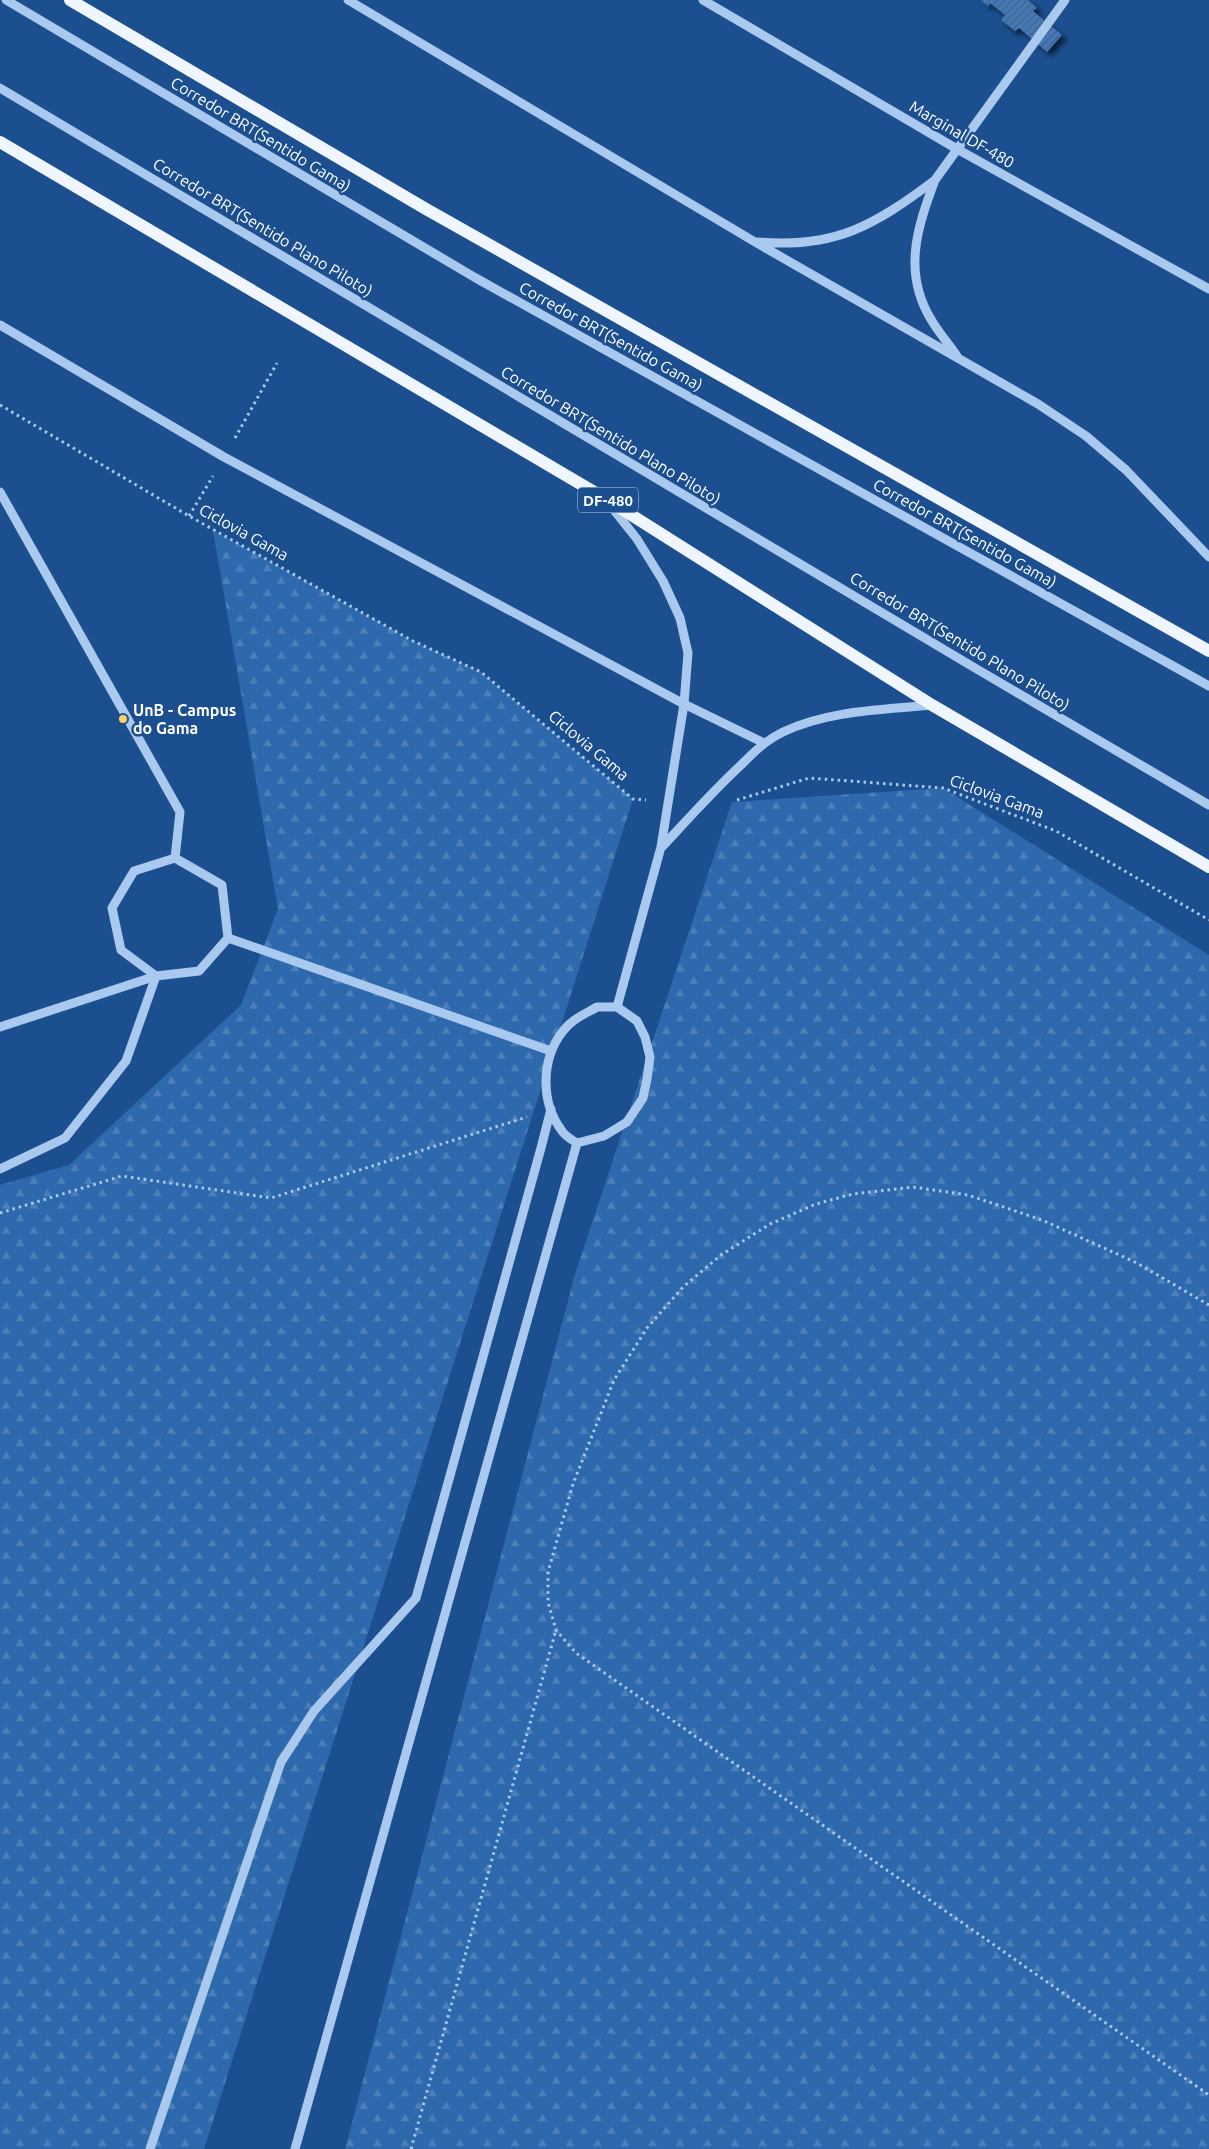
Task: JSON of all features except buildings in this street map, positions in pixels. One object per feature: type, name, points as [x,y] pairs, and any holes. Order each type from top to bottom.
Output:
[{"type":"main road","points":[[70,0],[426,210],[1209,651]]},
{"type":"main road","name":"DF-480","points":[[0,142],[606,499],[932,705],[1209,868]]},
{"type":"street","name":"Corredor BRT(Sentido Gama)","points":[[6,0],[474,277],[1209,686]]},
{"type":"street","points":[[348,0],[755,242],[1038,404],[1086,436],[1126,470],[1209,557]]},
{"type":"street","name":"Marginal DF-480","points":[[703,0],[957,149],[1209,289]]},
{"type":"street","points":[[959,358],[932,321],[921,300],[915,273],[914,249],[919,226],[936,180],[1065,0]]},
{"type":"street","name":"Corredor BRT(Sentido Plano Piloto)","points":[[0,88],[975,668],[1209,805]]},
{"type":"street","points":[[755,242],[811,243],[853,232],[888,214],[936,180]]},
{"type":"street","points":[[0,325],[224,457],[684,704],[764,743]]},
{"type":"street","points":[[0,492],[180,812],[175,858]]},
{"type":"street","points":[[606,499],[637,539],[663,581],[680,618],[688,653],[684,704],[670,802],[661,847],[617,1006]]},
{"type":"street","points":[[661,847],[764,743],[783,732],[805,723],[842,714],[932,705]]},
{"type":"street","points":[[0,1026],[156,976],[199,972],[228,938],[222,885],[175,858],[134,871],[112,908],[121,950],[156,976]]},
{"type":"street","points":[[228,938],[551,1051]]},
{"type":"street","points":[[0,1168],[65,1138],[126,1062],[156,976]]},
{"type":"street","points":[[617,1006],[637,1021],[647,1044],[650,1057],[643,1098],[627,1122],[604,1136],[577,1143],[562,1132],[550,1109],[545,1078],[551,1051],[563,1030],[577,1018],[598,1008],[617,1006]]},
{"type":"street","points":[[150,2149],[281,1762],[314,1711],[416,1598],[536,1167],[550,1109]]},
{"type":"street","points":[[295,2149],[577,1143]]},
{"type":"path","name":"Ciclovia Gama","points":[[0,405],[189,516],[404,636],[482,672],[633,799],[670,802]]},
{"type":"path","name":"Ciclovia Gama","points":[[705,802],[732,802],[809,778],[942,788],[1056,831],[1209,920]]},
{"type":"path","points":[[0,1213],[122,1176],[271,1198],[550,1109]]},
{"type":"path","points":[[1209,1305],[1137,1263],[1042,1220],[968,1196],[913,1187],[852,1194],[816,1204],[770,1224],[721,1255],[683,1287],[647,1328],[614,1380],[573,1484],[548,1572],[548,1602],[556,1630],[576,1653],[1209,2095]]},
{"type":"path","points":[[411,2149],[556,1630]]},
{"type":"green space","points":[[213,530],[413,641],[481,672],[633,799],[204,2149],[0,2149],[0,1185],[69,1165],[241,1005],[278,909]]},
{"type":"green space","points":[[943,788],[1209,955],[1209,2149],[345,2149],[575,1274],[732,802]]},
{"type":"place","name":"UnB - Campus do Gama","points":[[123,719]]}]
